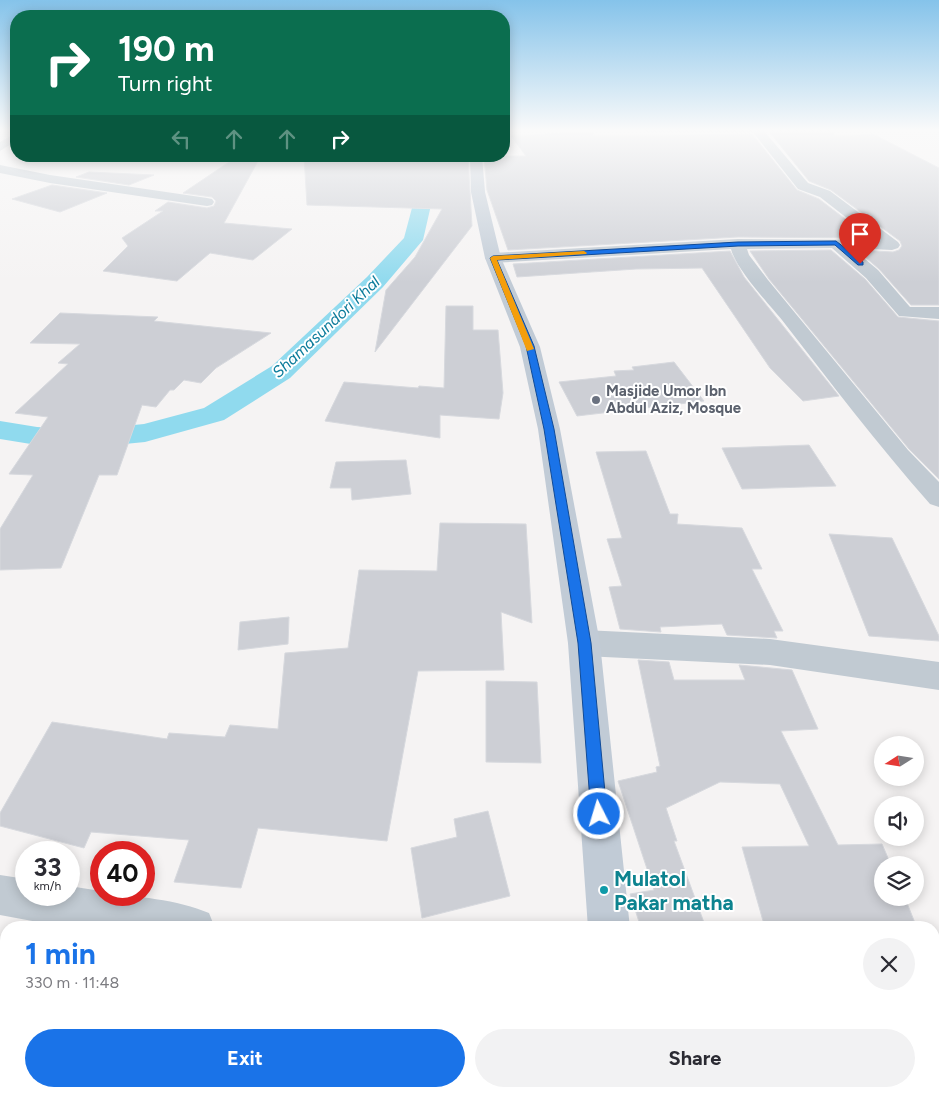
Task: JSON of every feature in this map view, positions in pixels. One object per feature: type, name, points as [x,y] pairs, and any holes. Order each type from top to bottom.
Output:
[{"type":"street","points":[[58,180],[206,202]]},
{"type":"street","points":[[477,180],[478,192],[493,258],[532,356],[549,429],[584,643],[608,921]]},
{"type":"street","points":[[493,258],[738,244],[836,243],[892,245],[825,194],[802,186],[797,180]]},
{"type":"street","points":[[836,243],[872,274],[905,312],[939,313]]},
{"type":"street","points":[[738,244],[741,256],[762,284],[900,455],[939,498]]},
{"type":"street","points":[[584,643],[770,652],[939,676]]},
{"type":"street","points":[[0,895],[147,921]]},
{"type":"building","points":[[97,180],[141,180],[129,185]]},
{"type":"building","points":[[202,180],[247,180],[224,223],[292,229],[253,260],[210,253],[177,281],[103,271],[128,246],[122,238],[163,211],[155,211],[168,202],[207,208],[214,206],[216,201],[212,197],[183,193]]},
{"type":"building","points":[[305,180],[469,180],[472,226],[375,352],[386,290],[415,257],[442,209],[307,205]]},
{"type":"building","points":[[486,180],[789,180],[797,190],[819,199],[870,238],[738,237],[508,250],[487,190]]},
{"type":"building","points":[[939,180],[939,305],[911,305],[879,269],[857,250],[893,252],[899,250],[902,246],[900,241],[831,190],[809,181]]},
{"type":"building","points":[[52,185],[107,193],[60,212],[12,199]]},
{"type":"building","points":[[831,250],[865,279],[898,317],[939,321],[939,479],[909,449],[769,279],[750,251]]},
{"type":"building","points":[[730,251],[744,277],[839,396],[803,401],[770,368],[702,268],[636,269],[517,277],[513,264]]},
{"type":"building","points":[[446,306],[473,306],[473,330],[498,330],[503,393],[499,419],[440,415],[440,438],[325,421],[344,382],[418,388],[419,386],[444,388]]},
{"type":"building","points":[[60,313],[158,317],[154,321],[271,333],[216,368],[201,383],[184,380],[174,390],[170,390],[156,407],[142,405],[117,475],[99,475],[61,568],[0,570],[0,529],[33,475],[9,474],[48,417],[15,413],[68,364],[58,363],[80,344],[30,343]]},
{"type":"building","points":[[674,362],[704,401],[577,416],[559,382],[616,376],[614,371],[634,370],[632,367]]},
{"type":"building","points":[[809,445],[836,486],[742,489],[722,448]]},
{"type":"building","points":[[646,451],[670,514],[678,514],[677,524],[742,528],[762,569],[752,569],[783,631],[774,631],[777,638],[727,635],[722,624],[660,627],[661,632],[620,629],[609,587],[622,586],[607,539],[622,538],[596,452]]},
{"type":"building","points":[[406,460],[411,494],[352,500],[351,488],[330,488],[336,462]]},
{"type":"building","points":[[440,523],[526,524],[532,623],[501,612],[504,670],[418,671],[387,841],[258,828],[241,888],[174,882],[189,840],[91,832],[84,848],[80,847],[80,841],[57,841],[0,826],[0,813],[52,722],[167,739],[169,733],[225,737],[230,725],[278,729],[285,653],[348,648],[359,570],[437,571]]},
{"type":"building","points":[[829,534],[892,538],[939,636],[939,641],[869,636]]},
{"type":"building","points":[[289,617],[288,644],[238,650],[240,622]]},
{"type":"building","points":[[638,660],[669,662],[674,680],[745,680],[739,665],[792,670],[818,729],[781,731],[838,845],[874,844],[874,846],[883,846],[887,856],[874,856],[874,906],[908,906],[914,921],[763,921],[742,847],[809,846],[780,784],[720,782],[666,808],[677,841],[674,841],[703,921],[639,921],[630,894],[654,890],[618,781],[657,772],[656,767],[660,766]]},
{"type":"building","points":[[486,681],[537,682],[541,763],[486,762]]},
{"type":"building","points":[[488,811],[510,896],[422,918],[411,848],[457,837],[454,819]]},
{"type":"waterway","name":"Shamasundori Khal","points":[[0,430],[37,436],[84,439],[145,433],[214,414],[281,372],[375,282],[413,240],[429,180]]},
{"type":"slow traffic","points":[[530,349],[493,258],[584,253]]},
{"type":"place","name":"Masjide Umor Ibn Abdul Aziz, Mosque","points":[[596,400]]},
{"type":"place","name":"Mulatol Pakar matha","points":[[604,890]]},
{"type":"route","points":[[599,814],[584,643],[549,429],[530,346],[493,258],[738,244],[836,243],[860,264]]}]
